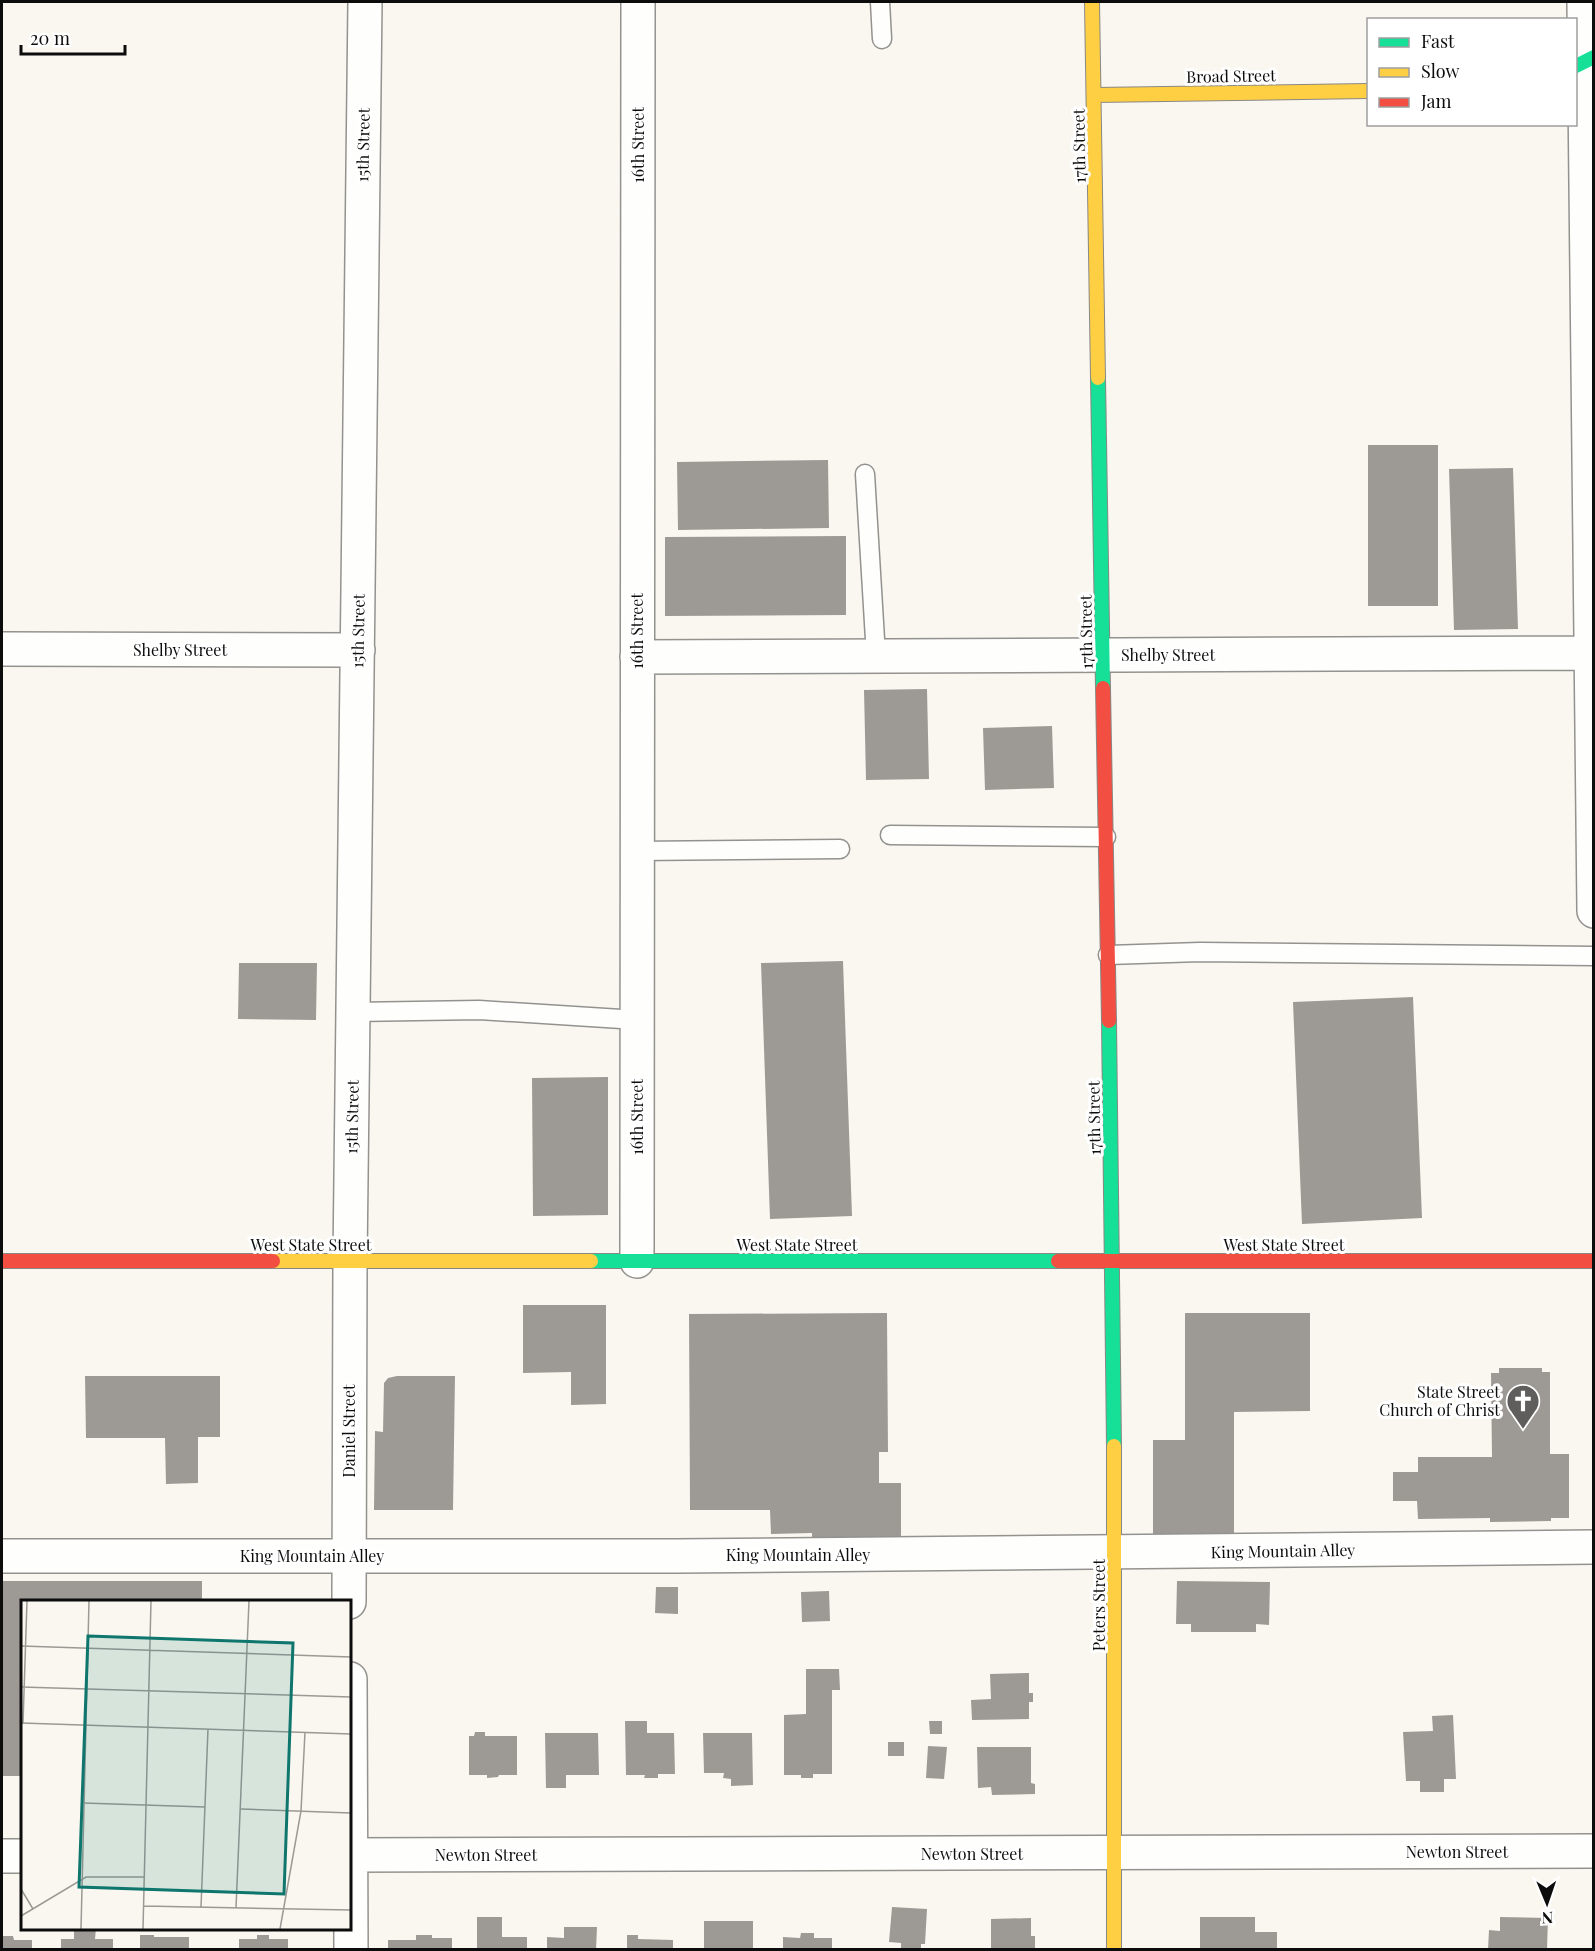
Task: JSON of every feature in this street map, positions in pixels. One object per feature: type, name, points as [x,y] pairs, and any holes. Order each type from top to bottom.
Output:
[{"type":"street","name":"15th Street","points":[[350,1261],[365,2]]},
{"type":"street","name":"16th Street","points":[[637,1261],[638,2]]},
{"type":"street","name":"17th Street","points":[[1092,2],[1113,1261]]},
{"type":"street","points":[[1584,2],[1593,911]]},
{"type":"street","name":"Broad Street","points":[[1094,95],[1367,91]]},
{"type":"street","name":"Shelby Street","points":[[2,649],[358,650]]},
{"type":"street","name":"Shelby Street","points":[[637,657],[1590,653]]},
{"type":"street","name":"West State Street","points":[[2,1261],[1593,1261]]},
{"type":"street","name":"Daniel Street","points":[[349,1600],[350,1261]]},
{"type":"street","name":"Peters Street","points":[[1113,1261],[1114,1950]]},
{"type":"street","name":"King Mountain Alley","points":[[2,1556],[1115,1553],[1593,1548]]},
{"type":"street","name":"Newton Street","points":[[351,1855],[1593,1851]]},
{"type":"street","points":[[2,1856],[21,1856]]},
{"type":"street","points":[[351,1930],[351,1950]]},
{"type":"lane","points":[[880,2],[882,39]]},
{"type":"lane","points":[[865,474],[876,656]]},
{"type":"lane","points":[[890,836],[1106,837]]},
{"type":"lane","points":[[637,851],[840,849]]},
{"type":"lane","points":[[1108,955],[1200,952],[1593,956]]},
{"type":"lane","points":[[353,1012],[479,1010],[637,1020]]},
{"type":"building","points":[[1368,445],[1438,445],[1438,606],[1368,606]]},
{"type":"building","points":[[828,460],[829,528],[678,530],[677,462]]},
{"type":"building","points":[[1513,468],[1518,629],[1454,630],[1449,469]]},
{"type":"building","points":[[846,536],[846,615],[665,616],[665,537]]},
{"type":"building","points":[[927,689],[929,779],[866,780],[864,690]]},
{"type":"building","points":[[1052,726],[1054,788],[985,790],[983,728]]},
{"type":"building","points":[[843,961],[852,1216],[770,1219],[761,963]]},
{"type":"building","points":[[239,963],[317,963],[316,1020],[238,1019]]},
{"type":"building","points":[[1413,997],[1422,1218],[1302,1224],[1293,1002]]},
{"type":"building","points":[[608,1077],[608,1215],[533,1216],[532,1078]]},
{"type":"building","points":[[523,1305],[606,1305],[606,1404],[571,1405],[571,1372],[523,1373]]},
{"type":"building","points":[[887,1313],[888,1452],[879,1452],[879,1483],[901,1483],[901,1547],[812,1547],[812,1533],[771,1534],[770,1510],[690,1510],[689,1314]]},
{"type":"building","points":[[1185,1313],[1310,1313],[1310,1411],[1234,1412],[1234,1549],[1153,1549],[1153,1440],[1185,1440]]},
{"type":"building","points":[[1499,1368],[1542,1368],[1542,1372],[1550,1372],[1550,1454],[1569,1454],[1569,1518],[1551,1518],[1551,1521],[1490,1522],[1490,1518],[1418,1519],[1417,1501],[1393,1501],[1393,1472],[1418,1472],[1418,1457],[1492,1457],[1491,1373],[1499,1373]]},
{"type":"building","points":[[85,1376],[220,1376],[220,1437],[198,1437],[198,1483],[166,1484],[165,1438],[86,1438]]},
{"type":"building","points":[[455,1376],[453,1510],[374,1510],[375,1431],[383,1432],[384,1383],[388,1378]]},
{"type":"building","points":[[2,1581],[202,1581],[202,1600],[21,1600],[21,1776],[2,1776]]},
{"type":"building","points":[[1177,1581],[1270,1582],[1269,1625],[1256,1624],[1256,1632],[1191,1632],[1191,1624],[1176,1624]]},
{"type":"building","points":[[656,1587],[678,1587],[678,1614],[655,1613]]},
{"type":"building","points":[[829,1591],[830,1621],[802,1622],[801,1592]]},
{"type":"building","points":[[806,1669],[839,1669],[840,1690],[832,1690],[832,1774],[813,1774],[813,1778],[784,1775],[784,1715],[806,1714]]},
{"type":"building","points":[[1029,1673],[1029,1693],[1033,1693],[1033,1702],[1029,1702],[1029,1719],[972,1720],[971,1700],[991,1699],[990,1674]]},
{"type":"building","points":[[1453,1715],[1456,1779],[1444,1779],[1444,1792],[1420,1792],[1420,1781],[1406,1781],[1403,1732],[1433,1731],[1432,1716]]},
{"type":"building","points":[[625,1721],[647,1721],[647,1733],[674,1733],[675,1774],[658,1774],[658,1778],[626,1775]]},
{"type":"building","points":[[929,1721],[942,1721],[942,1734],[930,1734]]},
{"type":"building","points":[[475,1732],[485,1732],[485,1736],[517,1736],[517,1775],[487,1778],[487,1775],[469,1775],[469,1736],[474,1736]]},
{"type":"building","points":[[545,1733],[598,1733],[599,1775],[566,1775],[566,1788],[546,1788]]},
{"type":"building","points":[[703,1733],[752,1733],[753,1785],[731,1786],[731,1779],[723,1778],[724,1773],[704,1773]]},
{"type":"building","points":[[888,1742],[904,1742],[904,1756],[888,1756]]},
{"type":"building","points":[[928,1746],[947,1747],[944,1779],[926,1778]]},
{"type":"building","points":[[977,1747],[1031,1747],[1031,1783],[1035,1784],[1035,1794],[992,1795],[991,1787],[978,1788]]},
{"type":"building","points":[[892,1907],[927,1909],[925,1944],[921,1944],[921,1950],[901,1950],[901,1943],[889,1942]]},
{"type":"building","points":[[477,1917],[502,1917],[502,1937],[527,1937],[527,1950],[477,1950]]},
{"type":"building","points":[[1200,1917],[1255,1917],[1255,1932],[1277,1932],[1277,1950],[1200,1950]]},
{"type":"building","points":[[1500,1917],[1548,1918],[1547,1950],[1488,1950],[1489,1930],[1500,1931]]},
{"type":"building","points":[[1031,1918],[1031,1936],[1035,1936],[1035,1949],[991,1950],[991,1919]]},
{"type":"building","points":[[704,1921],[753,1921],[753,1950],[704,1950]]},
{"type":"building","points":[[564,1927],[597,1927],[596,1950],[547,1950],[547,1937],[564,1938]]},
{"type":"building","points":[[74,1930],[96,1930],[95,1939],[113,1939],[113,1950],[61,1950],[61,1939],[74,1939]]},
{"type":"building","points":[[801,1933],[814,1933],[814,1938],[832,1938],[832,1950],[783,1950],[783,1937],[800,1938]]},
{"type":"building","points":[[140,1935],[189,1937],[189,1950],[140,1950]]},
{"type":"building","points":[[257,1935],[269,1935],[269,1939],[288,1939],[288,1950],[239,1950],[239,1939],[257,1939]]},
{"type":"building","points":[[416,1935],[452,1938],[452,1950],[388,1950],[388,1940],[416,1940]]},
{"type":"building","points":[[627,1935],[638,1935],[638,1939],[673,1940],[673,1950],[627,1950]]},
{"type":"building","points":[[2,1936],[13,1936],[14,1940],[32,1940],[32,1950],[2,1950]]},
{"type":"traffic: fast","points":[[1577,66],[1594,57]]},
{"type":"traffic: fast","points":[[1098,378],[1103,688]]},
{"type":"traffic: fast","points":[[1109,1021],[1114,1446]]},
{"type":"traffic: fast","points":[[591,1261],[1058,1261]]},
{"type":"traffic: slow","points":[[1092,2],[1098,378]]},
{"type":"traffic: slow","points":[[1094,95],[1367,91]]},
{"type":"traffic: slow","points":[[273,1261],[591,1261]]},
{"type":"traffic: slow","points":[[1114,1446],[1114,1950]]},
{"type":"traffic: jam","points":[[1103,688],[1109,1021]]},
{"type":"traffic: jam","points":[[2,1261],[273,1261]]},
{"type":"traffic: jam","points":[[1058,1261],[1594,1261]]},
{"type":"place","name":"State Street Church of Christ","points":[[1523,1430]]}]
